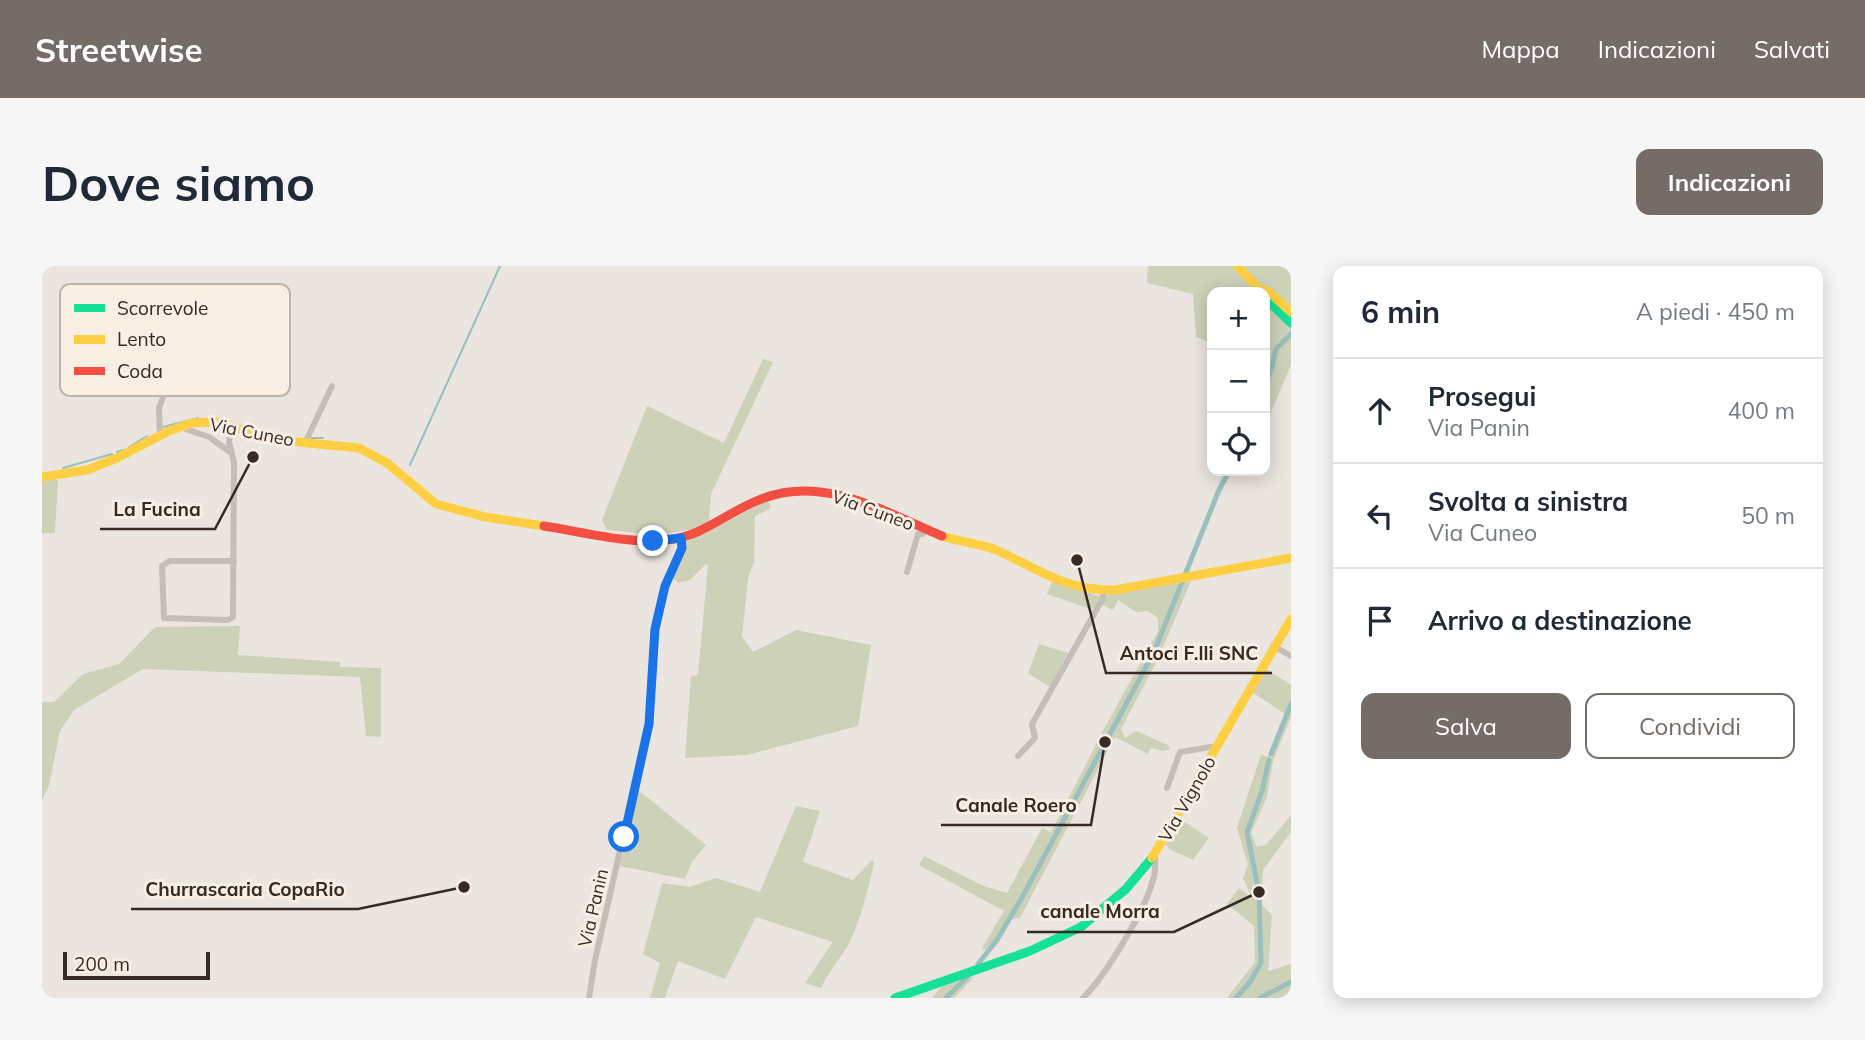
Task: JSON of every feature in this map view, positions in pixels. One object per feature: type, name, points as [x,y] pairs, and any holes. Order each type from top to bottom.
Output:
[{"type":"street","points":[[1237,266],[1256,287]]},
{"type":"street","points":[[1270,293],[1291,312]]},
{"type":"street","points":[[1270,300],[1291,320]]},
{"type":"street","name":"Via Cuneo","points":[[305,443],[332,386]]},
{"type":"street","points":[[160,435],[159,408],[163,396]]},
{"type":"street","points":[[215,441],[211,428],[216,422]]},
{"type":"street","name":"Via Cuneo","points":[[42,477],[66,475],[104,464],[160,435],[192,423],[216,422],[278,440],[344,445],[372,453],[436,504],[450,509],[485,517],[640,540],[681,538],[710,527],[763,498],[805,490],[835,493],[855,499],[916,530],[927,530],[957,541],[993,549],[1051,578],[1079,588],[1103,590],[1291,558]]},
{"type":"street","points":[[234,561],[165,562],[162,566],[164,618],[233,617],[234,561],[234,462],[230,437],[236,426]]},
{"type":"street","points":[[183,428],[215,441],[232,455]]},
{"type":"street","points":[[215,441],[230,437]]},
{"type":"street","points":[[907,572],[916,530]]},
{"type":"street","name":"Via Panin","points":[[589,998],[597,949],[649,724],[655,629],[665,586],[682,548],[681,538]]},
{"type":"street","points":[[1018,756],[1035,738],[1032,724],[1103,598],[1103,590]]},
{"type":"street","name":"Via Vignolo","points":[[1083,998],[1101,977],[1137,916],[1154,876],[1155,854],[1291,619]]},
{"type":"street","points":[[1273,646],[1291,656]]},
{"type":"street","name":"Via Vignolo","points":[[1167,788],[1180,752],[1217,746]]},
{"type":"street","points":[[895,998],[1030,951],[1081,927],[1126,889],[1155,854]]},
{"type":"green space","points":[[1148,266],[1291,266],[1291,365],[1270,414],[1270,287],[1207,287],[1207,341],[1196,337],[1193,294],[1147,283]]},
{"type":"green space","points":[[763,359],[773,362],[711,494],[711,530],[768,500],[771,508],[755,516],[754,562],[748,578],[742,637],[753,652],[796,630],[871,645],[858,726],[747,755],[685,758],[691,676],[698,675],[708,565],[690,580],[678,583],[672,577],[686,541],[693,539],[693,529],[659,535],[607,530],[602,520],[647,406],[724,443]]},
{"type":"green space","points":[[42,479],[58,480],[55,533],[42,533]]},
{"type":"green space","points":[[1052,581],[1099,596],[1191,581],[1158,659],[1121,729],[1125,738],[1136,731],[1168,745],[1170,749],[1164,751],[1151,748],[1148,754],[1115,737],[1020,918],[1010,919],[989,953],[982,948],[1004,911],[919,865],[924,856],[981,885],[1007,893],[1042,828],[1051,832],[1158,631],[1158,618],[1148,611],[1136,612],[1118,600],[1113,610],[1103,605],[1091,609],[1047,594]]},
{"type":"green space","points":[[240,626],[238,655],[340,662],[340,667],[381,668],[381,737],[366,736],[360,677],[143,669],[74,710],[60,731],[49,785],[42,800],[42,702],[54,702],[83,674],[119,664],[155,627]]},
{"type":"green space","points":[[1039,644],[1068,653],[1050,687],[1028,673]]},
{"type":"green space","points":[[1266,669],[1291,685],[1291,717],[1273,761],[1267,797],[1251,833],[1257,847],[1266,845],[1291,815],[1291,832],[1263,870],[1262,905],[1272,915],[1268,971],[1291,964],[1291,998],[1227,998],[1255,962],[1254,926],[1227,904],[1239,888],[1252,898],[1243,878],[1248,865],[1237,828],[1261,754],[1268,757],[1285,714],[1252,692]]},
{"type":"green space","points":[[637,792],[642,793],[706,845],[692,862],[685,879],[620,866]]},
{"type":"green space","points":[[796,806],[820,811],[803,862],[853,880],[872,860],[874,863],[851,938],[821,988],[805,983],[833,942],[756,917],[725,979],[678,961],[665,998],[650,998],[660,963],[643,954],[662,883],[689,887],[716,878],[760,892]]},
{"type":"green space","points":[[1180,819],[1209,838],[1193,860],[1169,849],[1166,844]]},
{"type":"green space","points":[[974,977],[954,998],[932,998],[942,986]]},
{"type":"waterway","points":[[410,465],[500,266]]},
{"type":"waterway","points":[[1270,372],[1276,349],[1291,334]]},
{"type":"waterway","points":[[163,427],[198,418]]},
{"type":"waterway","points":[[129,447],[147,436]]},
{"type":"waterway","points":[[310,438],[323,438]]},
{"type":"waterway","points":[[117,452],[123,450]]},
{"type":"waterway","points":[[63,468],[112,454]]},
{"type":"waterway","points":[[978,964],[997,940],[1024,894],[1154,652],[1226,476]]},
{"type":"waterway","points":[[1271,754],[1291,704]]},
{"type":"waterway","points":[[1236,998],[1261,963],[1259,892],[1247,832],[1262,791],[1269,760]]},
{"type":"waterway","points":[[946,998],[968,976]]},
{"type":"waterway","points":[[1260,998],[1291,982]]},
{"type":"traffic: fast","points":[[1270,303],[1291,323]]},
{"type":"traffic: fast","points":[[895,998],[1030,951],[1081,927],[1126,889],[1152,858]]},
{"type":"traffic: slow","points":[[1237,266],[1257,287]]},
{"type":"traffic: slow","points":[[1270,293],[1291,312]]},
{"type":"traffic: slow","points":[[42,477],[87,470],[169,431],[192,423],[216,422],[278,440],[359,448],[387,463],[436,504],[485,517],[544,526]]},
{"type":"traffic: slow","points":[[942,536],[989,548],[1066,583],[1097,589],[1115,590],[1291,558]]},
{"type":"traffic: slow","points":[[1152,858],[1291,619]]},
{"type":"traffic: jam","points":[[544,526],[620,539],[666,540],[704,529],[764,498],[787,492],[810,491],[855,500],[942,536]]},
{"type":"place","name":"La Fucina","points":[[253,457]]},
{"type":"place","name":"Antoci F.lli SNC","points":[[1077,560]]},
{"type":"place","name":"Canale Roero","points":[[1105,742]]},
{"type":"place","name":"Churrascaria CopaRio","points":[[464,887]]},
{"type":"place","name":"canale Morra","points":[[1259,892]]},
{"type":"route","points":[[624,837],[649,724],[655,629],[665,586],[683,543],[681,538],[653,541]]}]
